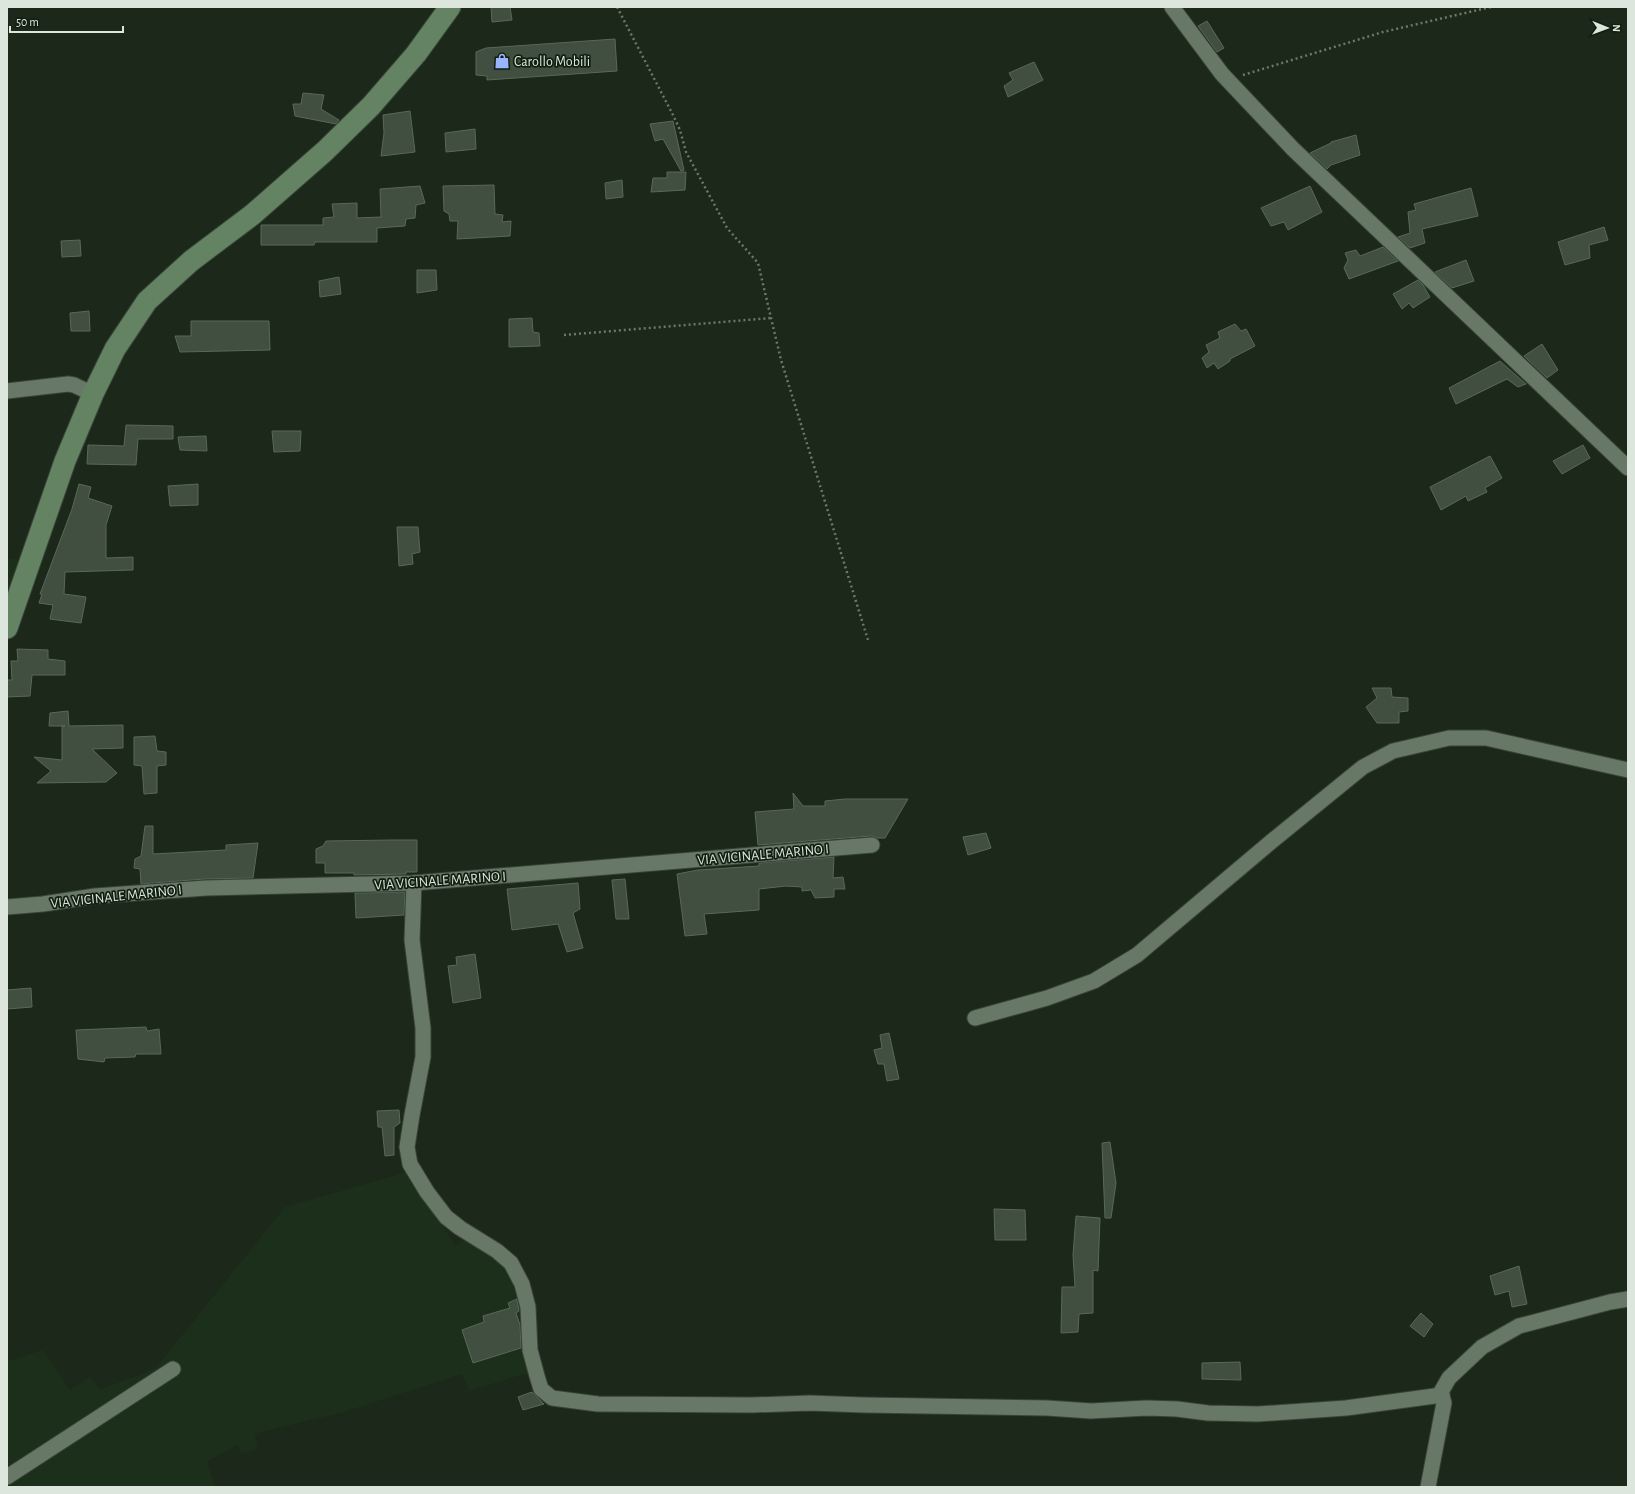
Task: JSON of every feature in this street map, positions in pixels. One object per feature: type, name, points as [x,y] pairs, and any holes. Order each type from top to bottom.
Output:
[{"type":"main road","points":[[7,628],[65,461],[93,394],[115,349],[146,301],[191,260],[252,215],[325,151],[365,112],[416,54],[450,7]]},
{"type":"street","points":[[1172,7],[1228,79],[1293,149],[1628,468]]},
{"type":"street","points":[[7,390],[68,384],[74,385],[93,394]]},
{"type":"street","points":[[975,1018],[1047,998],[1094,981],[1137,955],[1362,767],[1393,751],[1449,738],[1486,738],[1628,770]]},
{"type":"street","name":"VIA VICINALE MARINO I","points":[[7,907],[95,896],[206,888],[414,883],[872,846]]},
{"type":"street","points":[[414,883],[412,940],[423,1028],[423,1057],[412,1115],[408,1147],[410,1164],[427,1192],[446,1217],[460,1228],[497,1251],[511,1263],[522,1284],[528,1307],[530,1350],[537,1376],[541,1389],[552,1398],[598,1404],[752,1405],[810,1403],[1047,1408],[1091,1411],[1147,1408],[1177,1409],[1208,1413],[1258,1414],[1346,1408],[1442,1395]]},
{"type":"street","points":[[1428,1487],[1444,1403],[1441,1392],[1449,1378],[1482,1347],[1519,1326],[1610,1302],[1628,1299]]},
{"type":"street","points":[[7,1477],[172,1369]]},
{"type":"path","points":[[617,7],[673,115],[680,130],[686,152],[727,228],[758,263],[781,360],[868,640]]},
{"type":"path","points":[[1228,79],[1383,32],[1491,7]]},
{"type":"path","points":[[564,335],[771,318]]},
{"type":"shaded area","points":[[14,558],[23,562],[7,599],[7,559]]},
{"type":"shaded area","points":[[410,1171],[455,1246],[467,1238],[503,1263],[517,1285],[541,1369],[469,1391],[462,1374],[344,1412],[255,1434],[258,1449],[241,1454],[237,1445],[207,1462],[215,1487],[7,1487],[7,1361],[43,1350],[70,1390],[90,1377],[100,1389],[145,1373],[155,1368],[163,1359],[285,1207]]},
{"type":"building","points":[[491,7],[510,7],[512,20],[492,22]]},
{"type":"building","points":[[1207,21],[1224,48],[1217,52],[1198,26]]},
{"type":"building","points":[[615,39],[617,71],[487,80],[487,76],[476,75],[476,52],[486,48]]},
{"type":"building","points":[[1034,62],[1043,80],[1008,97],[1004,86],[1013,80],[1009,73]]},
{"type":"building","points":[[303,93],[324,95],[321,109],[339,120],[336,124],[295,116],[293,104],[301,104]]},
{"type":"building","points":[[410,111],[415,152],[381,156],[384,133],[383,115]]},
{"type":"building","points":[[673,121],[684,170],[681,171],[663,139],[655,141],[650,124]]},
{"type":"building","points":[[475,129],[476,149],[446,152],[445,133]]},
{"type":"building","points":[[1356,135],[1360,155],[1331,165],[1327,169],[1310,153],[1331,142]]},
{"type":"building","points":[[667,172],[686,172],[685,190],[651,192],[653,178],[667,178]]},
{"type":"building","points":[[622,180],[623,197],[606,199],[605,183]]},
{"type":"building","points":[[494,185],[495,214],[503,215],[502,222],[511,221],[510,236],[457,239],[458,221],[450,221],[449,214],[444,211],[443,186]]},
{"type":"building","points":[[420,186],[425,203],[416,205],[415,218],[406,219],[405,226],[377,228],[377,242],[315,242],[314,245],[261,245],[261,225],[323,225],[323,218],[334,217],[332,204],[357,203],[357,218],[381,217],[380,189]]},
{"type":"building","points":[[1310,186],[1322,212],[1288,230],[1284,222],[1271,226],[1261,208]]},
{"type":"building","points":[[1471,188],[1478,216],[1422,229],[1425,243],[1410,248],[1398,237],[1410,233],[1408,212],[1416,210],[1414,204]]},
{"type":"building","points":[[1604,227],[1608,240],[1589,245],[1590,258],[1565,265],[1558,242]]},
{"type":"building","points":[[80,240],[81,256],[62,257],[61,241]]},
{"type":"building","points":[[1383,247],[1398,261],[1349,279],[1344,268],[1348,260],[1345,253],[1356,250],[1360,256]]},
{"type":"building","points":[[1466,260],[1474,281],[1452,288],[1435,272]]},
{"type":"building","points":[[417,270],[436,270],[437,290],[417,293]]},
{"type":"building","points":[[339,277],[341,294],[320,297],[319,281]]},
{"type":"building","points":[[1418,280],[1423,285],[1430,297],[1413,308],[1409,303],[1402,309],[1393,294]]},
{"type":"building","points":[[89,311],[90,331],[71,331],[70,313]]},
{"type":"building","points":[[532,318],[533,332],[539,333],[540,346],[509,347],[509,319]]},
{"type":"building","points":[[191,321],[269,321],[270,350],[180,352],[175,336],[191,336]]},
{"type":"building","points":[[1235,324],[1241,331],[1246,329],[1255,346],[1230,359],[1230,361],[1218,369],[1214,363],[1207,368],[1202,358],[1209,352],[1206,345],[1220,338],[1218,332]]},
{"type":"building","points":[[1542,344],[1558,370],[1547,378],[1524,356]]},
{"type":"building","points":[[1500,361],[1526,384],[1518,387],[1507,379],[1456,404],[1449,388]]},
{"type":"building","points":[[126,425],[173,426],[173,439],[138,439],[136,465],[87,464],[88,445],[124,446]]},
{"type":"building","points":[[272,431],[301,431],[300,451],[274,452]]},
{"type":"building","points":[[206,436],[207,451],[180,450],[178,437]]},
{"type":"building","points":[[1583,445],[1590,458],[1562,474],[1553,461]]},
{"type":"building","points":[[1490,456],[1502,478],[1485,488],[1487,492],[1468,501],[1466,496],[1441,510],[1430,487]]},
{"type":"building","points":[[79,484],[91,487],[88,498],[112,506],[106,525],[106,558],[133,557],[133,570],[65,572],[64,594],[86,597],[81,623],[50,619],[53,605],[39,603],[42,594],[40,594],[72,509]]},
{"type":"building","points":[[198,484],[198,505],[170,506],[168,486]]},
{"type":"building","points":[[397,527],[418,527],[420,552],[412,554],[413,564],[399,566]]},
{"type":"building","points":[[17,649],[48,650],[48,659],[65,661],[65,675],[32,675],[30,696],[7,697],[7,680],[12,680],[11,661],[18,661]]},
{"type":"building","points":[[1372,688],[1391,688],[1392,697],[1408,698],[1408,711],[1399,712],[1399,723],[1377,723],[1366,707],[1377,698]]},
{"type":"building","points":[[68,711],[69,726],[123,725],[123,748],[92,749],[117,773],[106,782],[37,783],[51,771],[34,757],[62,760],[62,726],[49,726],[50,713]]},
{"type":"building","points":[[155,736],[157,751],[166,752],[166,765],[157,766],[157,793],[144,794],[142,766],[134,765],[134,737]]},
{"type":"building","points":[[793,793],[803,806],[825,806],[825,801],[845,799],[908,799],[885,838],[871,836],[758,845],[755,812],[794,809]]},
{"type":"building","points":[[145,826],[153,826],[153,854],[226,850],[226,845],[258,843],[253,878],[205,879],[141,884],[140,869],[134,868],[135,859],[141,856]]},
{"type":"building","points":[[986,833],[991,848],[968,855],[963,837]]},
{"type":"building","points":[[417,840],[417,872],[406,872],[406,874],[354,875],[354,873],[325,873],[325,863],[316,863],[316,849],[323,846],[326,841]]},
{"type":"building","points":[[834,857],[833,878],[843,877],[845,889],[834,889],[834,897],[815,898],[811,890],[802,891],[802,887],[786,886],[759,889],[759,910],[704,914],[707,934],[685,936],[677,874],[698,870],[759,866],[759,863]]},
{"type":"building","points":[[625,879],[629,919],[616,919],[612,880]]},
{"type":"building","points":[[578,883],[580,909],[573,913],[583,948],[567,952],[558,924],[512,930],[507,889]]},
{"type":"building","points":[[405,892],[404,915],[356,918],[355,893]]},
{"type":"building","points":[[475,954],[481,998],[453,1003],[448,966],[457,965],[456,957]]},
{"type":"building","points":[[31,988],[32,1007],[7,1009],[7,990]]},
{"type":"building","points":[[146,1027],[147,1031],[159,1029],[161,1054],[136,1054],[135,1057],[105,1058],[104,1062],[78,1059],[76,1030]]},
{"type":"building","points":[[889,1033],[899,1079],[887,1081],[884,1064],[878,1064],[874,1050],[882,1048],[880,1035]]},
{"type":"building","points":[[399,1110],[400,1123],[394,1127],[394,1155],[385,1156],[382,1127],[378,1127],[377,1111]]},
{"type":"building","points":[[1110,1142],[1116,1183],[1111,1218],[1105,1218],[1102,1143]]},
{"type":"building","points":[[994,1209],[1025,1210],[1026,1240],[995,1240]]},
{"type":"building","points":[[1076,1216],[1100,1218],[1098,1271],[1093,1270],[1093,1313],[1079,1314],[1078,1332],[1061,1333],[1062,1287],[1075,1287],[1073,1255]]},
{"type":"building","points":[[1519,1266],[1527,1304],[1512,1307],[1509,1291],[1495,1295],[1490,1276]]},
{"type":"building","points":[[517,1299],[519,1311],[516,1313],[520,1325],[521,1348],[473,1363],[462,1330],[484,1322],[483,1316],[510,1308],[508,1303]]},
{"type":"building","points":[[1421,1313],[1433,1324],[1424,1337],[1410,1326]]},
{"type":"building","points":[[1240,1362],[1241,1380],[1202,1379],[1202,1363]]},
{"type":"building","points":[[532,1392],[544,1404],[523,1410],[518,1397]]},
{"type":"place","name":"Carollo Mobili","points":[[502,61]]}]
